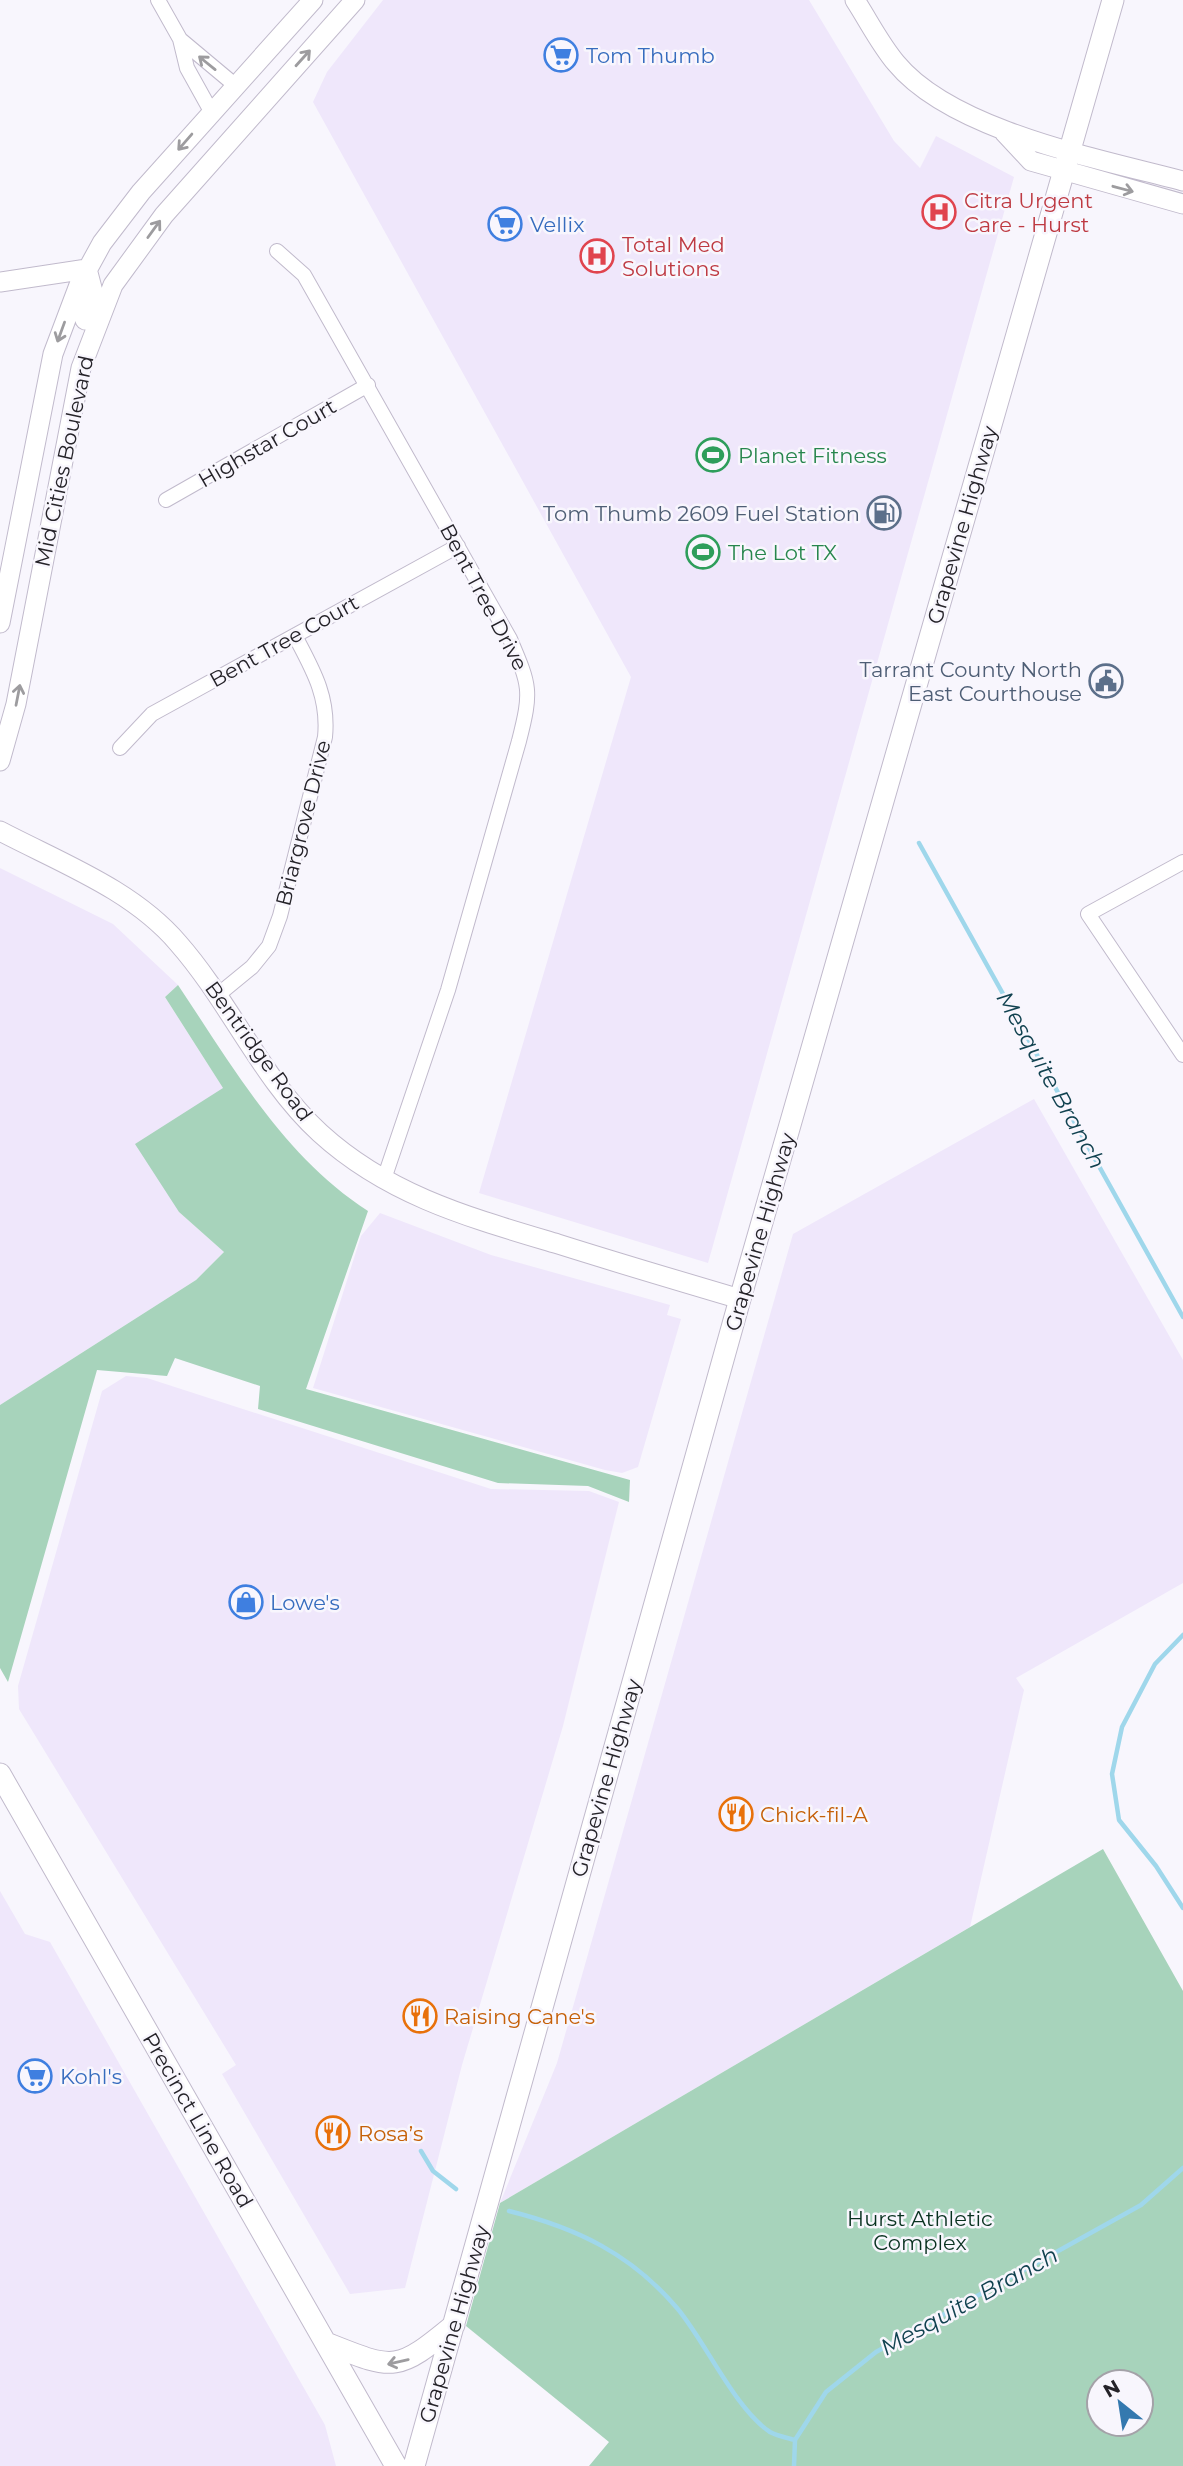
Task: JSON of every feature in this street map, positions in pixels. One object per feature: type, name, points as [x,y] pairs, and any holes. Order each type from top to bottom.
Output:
[{"type":"main road","name":"Mid Cities Boulevard","points":[[0,624],[53,354],[87,269],[102,243],[141,192],[313,0]]},
{"type":"main road","name":"Mid Cities Boulevard","points":[[0,761],[16,704],[77,385],[105,302],[164,215],[355,0]]},
{"type":"main road","points":[[855,0],[896,63],[934,95],[1004,131],[1069,152],[1183,181]]},
{"type":"main road","name":"Grapevine Highway","points":[[414,2466],[740,1299],[1113,0]]},
{"type":"main road","points":[[1004,131],[1031,161],[1063,173],[1183,205]]},
{"type":"main road","points":[[0,282],[87,269],[92,279],[93,302],[71,359],[77,385]]},
{"type":"main road","name":"Bentridge Road","points":[[0,831],[119,893],[177,941],[219,994],[296,1108],[321,1134],[384,1179],[436,1206],[740,1299]]},
{"type":"main road","name":"Precinct Line Road","points":[[0,1774],[397,2466]]},
{"type":"main road","points":[[326,2343],[370,2360],[401,2364],[419,2354],[454,2325]]},
{"type":"street","points":[[158,0],[180,38],[187,68],[212,113]]},
{"type":"street","points":[[180,38],[236,86]]},
{"type":"street","name":"Bent Tree Drive","points":[[277,251],[304,275],[510,639],[528,680],[528,704],[448,990],[384,1179]]},
{"type":"street","name":"Highstar Court","points":[[166,500],[368,385]]},
{"type":"street","name":"Bent Tree Court","points":[[120,748],[152,714],[458,547]]},
{"type":"street","name":"Briargrove Drive","points":[[219,994],[252,968],[269,946],[280,916],[326,737],[327,719],[320,684],[295,636]]},
{"type":"street","points":[[1183,862],[1088,914],[1183,1055]]},
{"type":"shaded area","points":[[383,0],[809,0],[894,141],[920,168],[936,136],[1014,177],[708,1263],[479,1193],[631,677],[313,102],[327,72]]},
{"type":"shaded area","points":[[0,868],[113,924],[178,985],[165,997],[223,1088],[179,1212],[224,1252],[196,1280],[0,1405]]},
{"type":"shaded area","points":[[1034,1099],[1183,1360],[1183,1583],[1016,1678],[1024,1690],[970,1927],[500,2203],[557,2063],[793,1234]]},
{"type":"shaded area","points":[[380,1213],[491,1255],[670,1305],[667,1315],[681,1319],[638,1467],[622,1473],[605,1470],[313,1388],[361,1236]]},
{"type":"shaded area","points":[[126,1376],[147,1378],[491,1489],[589,1491],[619,1502],[563,1726],[462,2065],[405,2288],[350,2294],[222,2074],[236,2065],[19,1709],[18,1686],[102,1391]]},
{"type":"shaded area","points":[[0,1891],[25,1934],[50,1942],[325,2425],[336,2466],[0,2466]]},
{"type":"green space","points":[[178,985],[240,1078],[285,1137],[338,1189],[368,1211],[306,1389],[630,1480],[629,1502],[588,1486],[498,1483],[258,1409],[260,1386],[175,1358],[167,1376],[97,1370],[8,1682],[0,1668],[0,1405],[196,1280],[224,1252],[179,1212],[135,1144],[223,1088],[165,997]]},
{"type":"green space","name":"Hurst Athletic Complex","points":[[1103,1849],[1183,1991],[1183,2466],[589,2466],[609,2442],[466,2326],[500,2203]]},
{"type":"waterway","name":"Mesquite Branch","points":[[919,843],[1183,1317]]},
{"type":"waterway","name":"Mesquite Branch","points":[[1183,1635],[1155,1664],[1122,1727],[1112,1774],[1119,1820],[1156,1866],[1183,1908]]},
{"type":"waterway","points":[[421,2151],[433,2171],[456,2189]]},
{"type":"waterway","name":"Mesquite Branch","points":[[794,2466],[795,2440],[826,2392],[876,2352],[1141,2205],[1183,2168]]},
{"type":"waterway","points":[[509,2211],[580,2235],[622,2258],[641,2272],[688,2322],[745,2408],[770,2432],[795,2440]]},
{"type":"place","name":"Tom Thumb","points":[[561,55]]},
{"type":"place","name":"Citra Urgent Care - Hurst","points":[[939,212]]},
{"type":"place","name":"Vellix","points":[[505,224]]},
{"type":"place","name":"Total Med Solutions","points":[[597,256]]},
{"type":"place","name":"Planet Fitness","points":[[713,455]]},
{"type":"place","name":"Tom Thumb 2609 Fuel Station","points":[[884,513]]},
{"type":"place","name":"The Lot TX","points":[[703,552]]},
{"type":"place","name":"Tarrant County North East Courthouse","points":[[1106,681]]},
{"type":"place","name":"Lowe's","points":[[246,1602]]},
{"type":"place","name":"Chick-fil-A","points":[[736,1814]]},
{"type":"place","name":"Raising Cane's","points":[[420,2016]]},
{"type":"place","name":"Kohl's","points":[[35,2076]]},
{"type":"place","name":"Rosa’s","points":[[333,2133]]}]
